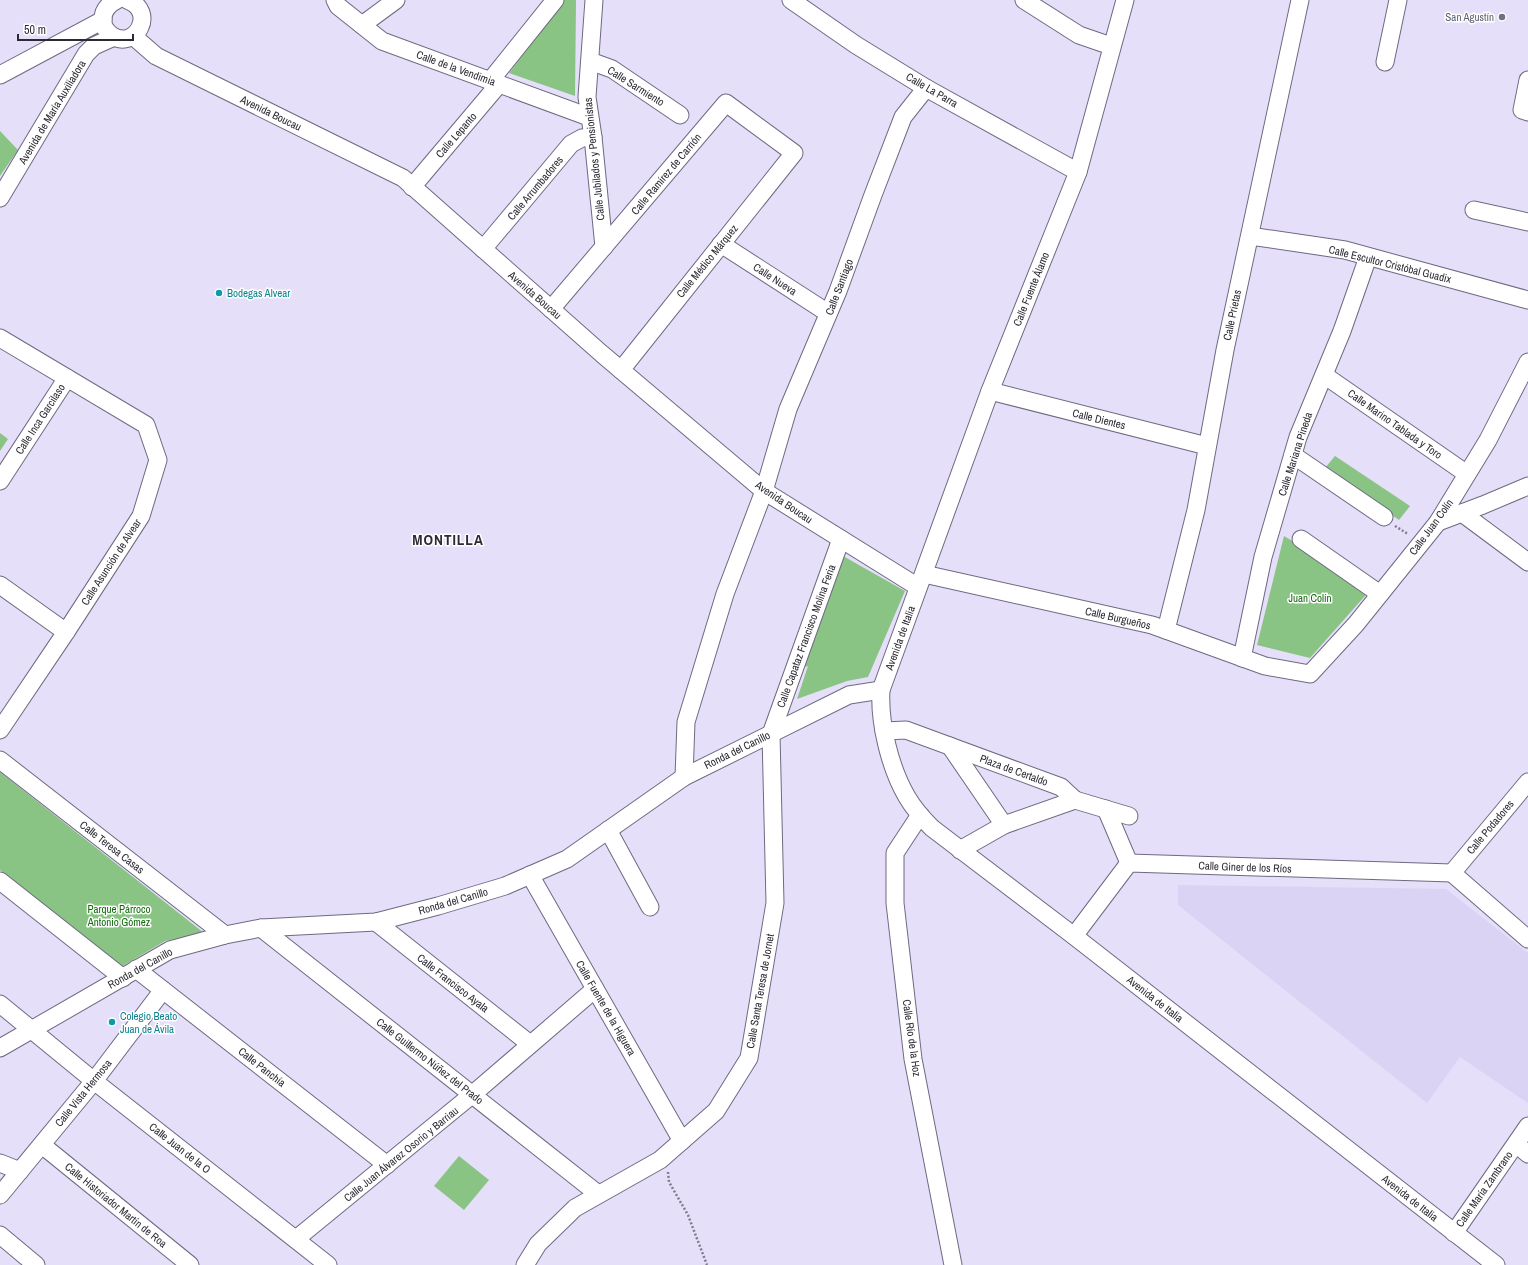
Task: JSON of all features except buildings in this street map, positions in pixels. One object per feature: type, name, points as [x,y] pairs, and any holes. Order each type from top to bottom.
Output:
[{"type":"street","points":[[128,0],[139,7],[142,15],[142,23],[139,30],[133,36],[123,39],[114,37],[108,33],[104,27],[102,20],[104,11],[109,4],[128,0]]},
{"type":"street","name":"Calle de la Vendimia","points":[[335,0],[338,6],[382,41],[589,117]]},
{"type":"street","points":[[362,25],[396,0]]},
{"type":"street","points":[[495,82],[555,0]]},
{"type":"street","name":"Calle Jubilados y Pensionistas","points":[[594,0],[587,97],[593,137],[604,247]]},
{"type":"street","name":"Calle La Parra","points":[[791,0],[856,45],[926,88],[1078,172]]},
{"type":"street","points":[[1024,0],[1079,35],[1111,46]]},
{"type":"street","name":"Calle Fuente Álamo","points":[[921,580],[990,391],[1078,172],[1111,46],[1125,0]]},
{"type":"street","name":"Calle Prietas","points":[[1166,630],[1196,510],[1225,350],[1300,0]]},
{"type":"street","points":[[1385,62],[1398,0]]},
{"type":"street","points":[[0,75],[102,20]]},
{"type":"street","name":"Avenida Boucau","points":[[133,36],[156,56],[402,178],[550,309],[764,492],[841,539],[921,580]]},
{"type":"street","name":"Avenida de María Auxiliadora","points":[[0,198],[86,54],[94,46],[114,37]]},
{"type":"street","name":"Calle Sarmiento","points":[[590,61],[612,69],[680,115]]},
{"type":"street","points":[[1528,80],[1522,110],[1528,112]]},
{"type":"street","name":"Calle Lepanto","points":[[412,186],[495,82]]},
{"type":"street","name":"Calle Santiago","points":[[684,777],[686,722],[725,594],[764,492],[788,409],[828,314],[903,117],[926,88]]},
{"type":"street","name":"Calle Ramírez de Carrión","points":[[550,309],[726,103],[794,153]]},
{"type":"street","name":"Calle Arrumbadores","points":[[483,249],[571,144],[582,138],[593,137]]},
{"type":"street","name":"Calle Médico Márquez","points":[[621,370],[794,153]]},
{"type":"street","points":[[1474,210],[1528,222]]},
{"type":"street","name":"Calle Escultor Cristóbal Guadix","points":[[1250,236],[1345,250],[1528,300]]},
{"type":"street","name":"Calle Nueva","points":[[721,244],[828,314]]},
{"type":"street","name":"Calle Mariana Pineda","points":[[1242,658],[1263,557],[1298,437],[1342,331],[1368,257]]},
{"type":"street","name":"Calle Asunción de Alvear","points":[[0,338],[146,425],[158,460],[140,516],[66,632],[0,730]]},
{"type":"street","name":"Calle Juan Colín","points":[[1310,674],[1356,624],[1438,522],[1488,440],[1528,362]]},
{"type":"street","name":"Calle Marino Tablada y Toro","points":[[1324,375],[1467,474]]},
{"type":"street","name":"Calle Inca Garcilaso","points":[[0,481],[66,378]]},
{"type":"street","name":"Calle Dientes","points":[[990,391],[1207,446]]},
{"type":"street","points":[[1293,455],[1384,517]]},
{"type":"street","points":[[1438,522],[1526,485]]},
{"type":"street","points":[[1462,513],[1528,562]]},
{"type":"street","name":"Calle Capataz Francisco Molina Feria","points":[[771,734],[841,539]]},
{"type":"street","points":[[1301,539],[1380,594]]},
{"type":"street","name":"Calle Burgueños","points":[[921,580],[1152,626],[1265,666],[1310,674]]},
{"type":"street","name":"Avenida de Italia","points":[[921,580],[881,690],[880,704],[884,731],[893,766],[907,797],[920,815],[932,828],[960,850],[1074,936],[1496,1265]]},
{"type":"street","points":[[0,585],[66,632]]},
{"type":"street","name":"Ronda del Canillo","points":[[0,1048],[170,950],[225,935],[261,928],[376,922],[438,906],[498,888],[530,875],[566,859],[684,777],[849,695],[881,690]]},
{"type":"street","name":"Plaza de Certaldo","points":[[884,731],[906,730],[1061,786],[1075,800],[1129,816]]},
{"type":"street","name":"Calle Santa Teresa de Jornet","points":[[525,1265],[538,1244],[575,1208],[660,1160],[716,1111],[749,1058],[775,903],[771,734]]},
{"type":"street","name":"Plaza de Certaldo","points":[[950,746],[1004,825]]},
{"type":"street","name":"Calle Teresa Casas","points":[[0,760],[225,935]]},
{"type":"street","name":"Calle Podadores","points":[[1452,873],[1528,782]]},
{"type":"street","points":[[960,850],[1004,825],[1075,800]]},
{"type":"street","points":[[1074,936],[1129,864],[1106,809]]},
{"type":"street","name":"Calle Río de la Hoz","points":[[920,815],[895,853],[896,903],[913,1058],[953,1265]]},
{"type":"street","points":[[608,830],[650,907]]},
{"type":"street","name":"Calle Giner de los Ríos","points":[[1129,864],[1452,873]]},
{"type":"street","points":[[1452,873],[1528,939]]},
{"type":"street","name":"Calle Fuente de la Higuera","points":[[530,875],[682,1141]]},
{"type":"street","name":"Calle Panchía","points":[[0,881],[129,974],[163,990],[387,1165]]},
{"type":"street","name":"Calle Francisco Ayala","points":[[376,922],[530,1044]]},
{"type":"street","name":"Calle Guillermo Núñez del Prado","points":[[261,928],[598,1194]]},
{"type":"street","name":"Calle Juan Álvarez Osorio y Barriau","points":[[296,1239],[473,1094],[595,989]]},
{"type":"street","name":"Calle Vista Hermosa","points":[[0,1195],[94,1081],[163,990]]},
{"type":"street","name":"Calle Juan de la O","points":[[0,1004],[94,1081],[328,1265]]},
{"type":"street","name":"Calle María Zambrano","points":[[1454,1233],[1522,1149],[1528,1126]]},
{"type":"street","name":"Calle Historiador Martín de Roa","points":[[42,1145],[190,1265]]},
{"type":"street","points":[[0,1163],[20,1171]]},
{"type":"street","points":[[0,1235],[36,1265]]},
{"type":"path","points":[[1384,517],[1421,544]]},
{"type":"path","points":[[667,1154],[669,1182],[688,1216],[707,1265]]},
{"type":"shaded area","points":[[1178,885],[1446,889],[1528,953],[1528,1103],[1460,1057],[1427,1103],[1178,905]]},
{"type":"green space","points":[[564,0],[576,0],[575,96],[509,73]]},
{"type":"green space","points":[[0,131],[18,150],[0,176]]},
{"type":"green space","points":[[0,433],[8,439],[0,451]]},
{"type":"green space","points":[[1335,456],[1410,506],[1399,520],[1325,468]]},
{"type":"green space","name":"Juan Colín","points":[[1284,536],[1372,588],[1310,658],[1257,645]]},
{"type":"green space","points":[[843,556],[905,591],[868,677],[847,681],[797,699],[808,666],[805,667],[829,584],[832,590]]},
{"type":"green space","name":"Parque Párroco Antonio Gómez","points":[[0,772],[204,933],[165,941],[121,967],[0,870]]},
{"type":"green space","points":[[459,1156],[489,1180],[464,1210],[434,1186]]},
{"type":"place","name":"San Agustín","points":[[1502,17]]},
{"type":"place","name":"Bodegas Alvear","points":[[219,293]]},
{"type":"place","name":"Colegio Beato Juan de Ávila","points":[[112,1022]]},
{"type":"district","name":"MONTILLA","points":[[448,539]]}]
